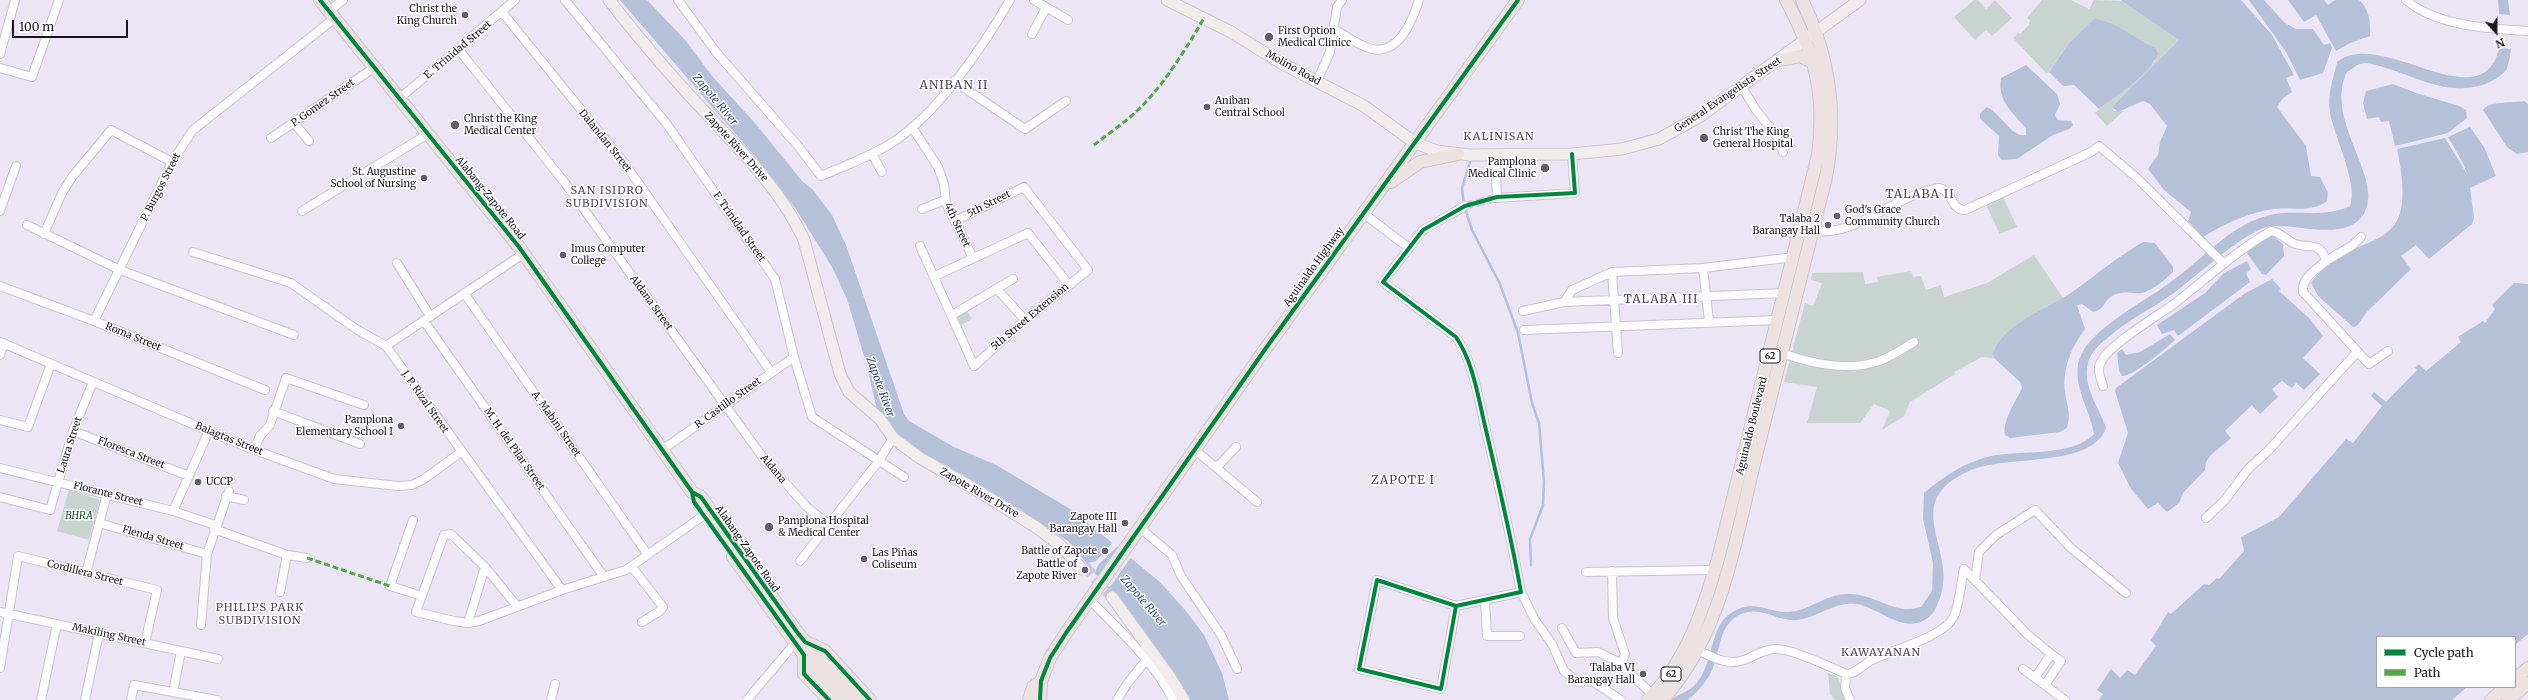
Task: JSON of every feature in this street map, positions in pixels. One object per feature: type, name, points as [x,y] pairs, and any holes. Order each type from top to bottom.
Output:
[{"type":"highway","name":"Alabang-Zapote Road","points":[[320,0],[400,98],[523,254],[692,492],[701,497],[707,513],[800,642],[825,674]]},
{"type":"highway","name":"Aguinaldo Highway","points":[[1041,681],[1050,658],[1194,450],[1363,213],[1518,0]]},
{"type":"highway","name":"Aguinaldo Boulevard","points":[[1655,698],[1685,652],[1702,611],[1715,570],[1794,257],[1821,138],[1821,107],[1814,63],[1807,40],[1786,0]]},
{"type":"highway","name":"Aguinaldo Boulevard","points":[[1655,698],[1677,684],[1703,653],[1725,580],[1826,177],[1832,132],[1829,80],[1817,33],[1802,0]]},
{"type":"highway","points":[[1780,60],[1800,56],[1814,63]]},
{"type":"highway","points":[[1380,190],[1420,162],[1458,154]]},
{"type":"highway","name":"Alabang-Zapote Road","points":[[800,642],[804,655],[825,674]]},
{"type":"highway","name":"Alabang-Zapote Road","points":[[800,642],[825,651],[870,700]]},
{"type":"highway","points":[[804,655],[804,674],[829,700]]},
{"type":"highway","points":[[2516,678],[2528,668]]},
{"type":"highway","points":[[825,674],[843,700]]},
{"type":"highway","points":[[825,674],[856,700]]},
{"type":"highway","points":[[1029,700],[1033,687],[1041,681]]},
{"type":"highway","points":[[1040,700],[1041,681]]},
{"type":"highway","points":[[2508,700],[2528,683]]},
{"type":"highway","points":[[2491,700],[2505,688]]},
{"type":"main road","name":"Zapote River Drive","points":[[609,0],[672,75],[740,147],[792,215],[804,240],[840,374],[849,392],[880,419],[893,438],[947,475],[1015,512],[1060,545],[1082,567]]},
{"type":"main road","name":"Molino Road","points":[[1167,0],[1231,32],[1368,109],[1415,142]]},
{"type":"main road","name":"General Evangelista Street","points":[[1415,142],[1437,151],[1458,154],[1495,155],[1572,154],[1622,149],[1659,139],[1685,127],[1780,60],[1860,0]]},
{"type":"main road","points":[[1112,600],[1170,676],[1184,700]]},
{"type":"street","points":[[0,54],[15,0]]},
{"type":"street","points":[[0,68],[32,77],[59,0]]},
{"type":"street","name":"P. Burgos Street","points":[[94,321],[172,162],[193,130],[332,15],[343,0]]},
{"type":"street","name":"E. Trinidad Street","points":[[400,98],[459,50],[515,0]]},
{"type":"street","name":"F. Trinidad Street","points":[[565,0],[666,123],[770,271],[777,286],[794,358],[812,417],[878,462],[904,477]]},
{"type":"street","points":[[678,0],[716,52],[798,146],[822,176],[891,144],[932,109],[954,81],[1010,0]]},
{"type":"street","points":[[1034,0],[1068,20]]},
{"type":"street","points":[[1317,81],[1330,52],[1337,6],[1342,0]]},
{"type":"street","points":[[1334,30],[1373,49],[1382,49],[1392,44],[1410,26],[1419,0]]},
{"type":"street","points":[[2406,0],[2433,18],[2496,29],[2528,31]]},
{"type":"street","points":[[1032,34],[1046,8]]},
{"type":"street","name":"Dalandan Street","points":[[502,12],[625,164],[771,372]]},
{"type":"street","name":"Aldana Street","points":[[459,50],[565,183],[724,405]]},
{"type":"street","name":"P. Gomez Street","points":[[271,138],[294,124],[375,67]]},
{"type":"street","points":[[954,81],[1025,129],[1066,101]]},
{"type":"street","points":[[1742,87],[1756,110],[1775,134],[1783,152]]},
{"type":"street","points":[[294,124],[309,141]]},
{"type":"street","name":"4th Street","points":[[912,127],[938,167],[944,184],[945,200],[973,258]]},
{"type":"street","points":[[44,234],[69,183],[111,130],[172,162]]},
{"type":"street","points":[[302,211],[428,134]]},
{"type":"street","points":[[1813,230],[1827,232],[1843,229],[1906,198],[1938,188],[1946,192],[1954,206],[1959,210],[1965,210],[2091,152],[2099,146],[2137,178],[2221,261]]},
{"type":"street","points":[[872,154],[882,172]]},
{"type":"street","points":[[1495,155],[1496,197],[1575,193],[1572,154]]},
{"type":"street","points":[[0,211],[2,198],[16,166]]},
{"type":"street","name":"5th Street","points":[[955,221],[1024,187],[1088,270]]},
{"type":"street","points":[[922,209],[945,200]]},
{"type":"street","points":[[1465,206],[1426,227],[1383,282],[1456,337],[1463,348],[1472,374],[1511,533],[1521,592],[1535,620],[1552,644],[1564,671],[1578,682],[1592,681],[1621,700]]},
{"type":"street","points":[[1363,213],[1409,248]]},
{"type":"street","points":[[27,225],[120,270],[294,335]]},
{"type":"street","points":[[2103,386],[2098,370],[2102,359],[2132,333],[2174,304],[2221,261],[2271,231],[2277,232],[2294,244],[2314,246],[2323,253],[2326,261]]},
{"type":"street","points":[[935,276],[1028,233],[1069,285]]},
{"type":"street","points":[[2361,237],[2353,245],[2326,261],[2306,278],[2302,286],[2303,292],[2369,364],[2388,351]]},
{"type":"street","points":[[920,246],[952,315],[1013,279]]},
{"type":"street","points":[[193,252],[292,283],[356,329],[386,346],[523,254]]},
{"type":"street","points":[[1564,302],[1572,290],[1612,272],[1703,268],[1794,257]]},
{"type":"street","name":"M. H. del Pilar Street","points":[[397,263],[427,318],[604,577]]},
{"type":"street","points":[[1703,268],[1709,321]]},
{"type":"street","name":"5th Street Extension","points":[[952,315],[974,366],[1025,320],[1088,270]]},
{"type":"street","points":[[1612,272],[1618,353]]},
{"type":"street","name":"Roma Street","points":[[0,286],[94,321],[265,390]]},
{"type":"street","points":[[997,288],[1025,320]]},
{"type":"street","name":"A. Mabini Street","points":[[464,293],[648,555]]},
{"type":"street","points":[[1523,311],[1564,302],[1706,294],[1785,293]]},
{"type":"street","points":[[1524,330],[1709,321],[1778,320]]},
{"type":"street","points":[[0,355],[2,342]]},
{"type":"street","name":"Balagtas Street","points":[[2,342],[254,450],[334,479],[398,486],[412,484],[424,479],[461,452]]},
{"type":"street","points":[[1782,353],[1799,359],[1829,364],[1864,365],[1889,357],[1914,342]]},
{"type":"street","name":"J. P. Rizal Street","points":[[386,346],[562,590]]},
{"type":"street","points":[[2206,518],[2225,500],[2248,469],[2272,448],[2357,352]]},
{"type":"street","name":"R. Castillo Street","points":[[662,450],[771,372],[794,358]]},
{"type":"street","points":[[0,420],[28,427],[51,364]]},
{"type":"street","points":[[254,450],[260,436],[270,426],[286,378],[364,405]]},
{"type":"street","name":"Laura Street","points":[[0,497],[50,510],[73,431],[93,382]]},
{"type":"street","name":"Aldana","points":[[724,405],[782,482],[829,525]]},
{"type":"street","points":[[274,412],[360,444]]},
{"type":"street","name":"Floresca Street","points":[[73,431],[189,476]]},
{"type":"street","points":[[173,511],[209,431]]},
{"type":"street","points":[[800,561],[878,462],[893,438]]},
{"type":"street","points":[[1217,468],[1236,447]]},
{"type":"street","points":[[1194,450],[1257,502]]},
{"type":"street","name":"Florante Street","points":[[0,468],[173,511],[287,555],[307,558]]},
{"type":"street","points":[[86,573],[107,494]]},
{"type":"street","points":[[201,625],[206,554],[214,527],[227,494],[244,500]]},
{"type":"street","points":[[1976,580],[1979,552],[1996,535],[2036,510],[2072,549],[2126,593]]},
{"type":"street","points":[[516,606],[485,567],[447,533],[440,542],[416,612],[468,623],[479,621],[516,606],[632,567],[707,513]]},
{"type":"street","points":[[413,520],[390,586],[422,596]]},
{"type":"street","name":"Flenda Street","points":[[99,522],[206,554]]},
{"type":"street","points":[[1140,528],[1172,555],[1181,576],[1217,628],[1237,669]]},
{"type":"street","points":[[280,592],[287,555]]},
{"type":"street","name":"Cordillera Street","points":[[4,613],[18,556],[157,590],[145,643]]},
{"type":"street","points":[[468,623],[485,567]]},
{"type":"street","points":[[632,567],[663,607],[662,610],[642,622]]},
{"type":"street","points":[[1703,653],[1717,659],[1737,662],[1767,650],[1784,649],[1796,652],[1812,661],[1846,674],[1855,672],[1866,663],[1889,651],[1939,630],[1954,617],[1964,569],[2027,634],[2061,661],[2045,685]]},
{"type":"street","points":[[1586,572],[1715,570]]},
{"type":"street","points":[[1612,571],[1613,618],[1625,654],[1625,658],[1620,663]]},
{"type":"street","points":[[1456,606],[1441,689],[1359,669],[1377,580],[1456,606],[1485,601],[1521,592]]},
{"type":"street","points":[[1090,599],[1147,659],[1163,681],[1173,700]]},
{"type":"street","points":[[1485,601],[1487,636],[1520,636]]},
{"type":"street","points":[[0,668],[4,613]]},
{"type":"street","name":"Makiling Street","points":[[4,613],[218,659]]},
{"type":"street","points":[[41,700],[57,624]]},
{"type":"street","points":[[1562,628],[1576,653],[1598,652],[1620,663],[1626,672],[1655,698]]},
{"type":"street","points":[[85,700],[99,633]]},
{"type":"street","points":[[747,700],[800,642]]},
{"type":"street","points":[[173,692],[181,651]]},
{"type":"street","points":[[2035,678],[2051,654]]},
{"type":"street","points":[[1117,700],[1127,684],[1147,659]]},
{"type":"street","points":[[2023,669],[2064,700]]},
{"type":"street","points":[[1846,674],[1845,688],[1850,700]]},
{"type":"street","points":[[551,700],[555,684]]},
{"type":"street","points":[[131,700],[134,685],[217,700]]},
{"type":"green space","points":[[1974,0],[1978,0],[1986,9],[1995,0],[2012,18],[1992,36],[1986,30],[1975,40],[1954,17]]},
{"type":"green space","points":[[2042,0],[2071,0],[2089,9],[2094,0],[2125,1],[2179,40],[2112,107],[2114,111],[2124,111],[2107,126],[2095,113],[2155,61],[2128,35],[2114,26],[2095,18],[2069,43],[2047,74],[2013,38],[2018,33],[2020,34],[2029,25],[2030,20],[2027,18]]},
{"type":"green space","points":[[2003,197],[2017,227],[2000,234],[1986,205]]},
{"type":"green space","points":[[2034,255],[2063,298],[2015,327],[2000,343],[1993,354],[1994,358],[1982,357],[1954,372],[1955,374],[1910,402],[1904,416],[1882,430],[1890,411],[1874,404],[1860,423],[1807,423],[1817,387],[1784,382],[1805,303],[1813,306],[1822,283],[1811,280],[1812,273],[1863,272],[1865,284],[1878,282],[1877,277],[1911,271],[1913,277],[1921,276],[1926,290],[1941,285],[1944,297],[1987,283]]},
{"type":"green space","points":[[966,309],[972,319],[961,325],[955,315]]},
{"type":"green space","name":"BHRA","points":[[69,490],[100,500],[89,540],[57,531]]},
{"type":"green space","points":[[1828,673],[1837,676],[1846,700],[1835,700],[1830,694]]},
{"type":"water","name":"Zapote River","points":[[620,0],[647,0],[686,41],[712,76],[755,123],[802,181],[813,190],[832,215],[846,245],[904,414],[909,421],[954,447],[996,465],[1072,510],[1160,582],[1186,611],[1204,635],[1222,673],[1229,700],[1189,700],[1171,669],[1147,636],[1068,541],[907,444],[877,410],[867,366],[847,299],[832,267],[796,209],[758,160]]},
{"type":"water","points":[[2121,0],[2241,0],[2272,35],[2294,75],[2286,78],[2292,92],[2283,98],[2277,107],[2306,146],[2311,176],[2320,177],[2328,193],[2327,201],[2315,207],[2302,209],[2274,209],[2256,213],[2228,223],[2203,237],[2188,221],[2191,212],[2164,190],[2148,169],[2158,155],[2160,142],[2167,126],[2150,104],[2143,101],[2118,112],[2112,107],[2179,40]]},
{"type":"water","points":[[2249,0],[2264,0],[2285,23],[2296,29],[2313,29],[2324,45],[2330,43],[2332,48],[2323,73],[2300,80],[2286,52]]},
{"type":"water","points":[[2288,0],[2324,0],[2328,5],[2335,0],[2359,0],[2365,7],[2369,16],[2370,36],[2350,43],[2336,51],[2316,15],[2304,22]]},
{"type":"water","points":[[2498,0],[2508,0],[2510,15],[2499,14]]},
{"type":"water","points":[[2095,18],[2113,24],[2156,49],[2158,54],[2140,78],[2099,109],[2074,85],[2063,86],[2049,72],[2069,43]]},
{"type":"water","points":[[2499,48],[2511,49],[2509,63],[2506,70],[2485,84],[2469,88],[2440,86],[2396,71],[2366,63],[2359,64],[2347,72],[2342,90],[2342,109],[2347,129],[2362,166],[2367,183],[2368,200],[2364,214],[2355,223],[2344,228],[2332,230],[2278,226],[2267,227],[2257,231],[2218,257],[2181,288],[2118,329],[2097,347],[2088,363],[2087,380],[2089,388],[2106,428],[2097,441],[2083,450],[2066,455],[1985,466],[1969,471],[1948,484],[1937,497],[1933,512],[1944,580],[1940,598],[1934,611],[1929,617],[1920,622],[1911,624],[1902,623],[1866,607],[1850,603],[1797,620],[1789,620],[1753,611],[1745,613],[1737,616],[1727,626],[1721,638],[1712,670],[1703,684],[1688,700],[1671,700],[1690,689],[1702,676],[1721,622],[1737,610],[1754,606],[1778,611],[1796,611],[1834,596],[1848,594],[1855,594],[1903,609],[1921,607],[1932,591],[1933,563],[1923,519],[1924,493],[1955,470],[1981,459],[2003,454],[2060,449],[2085,441],[2094,434],[2080,391],[2077,373],[2078,364],[2084,349],[2096,335],[2117,318],[2172,281],[2216,244],[2252,221],[2276,214],[2330,212],[2350,206],[2352,197],[2349,173],[2332,123],[2329,106],[2331,87],[2337,62],[2356,54],[2378,55],[2452,76],[2473,77],[2489,69]]},
{"type":"water","points":[[2026,65],[2057,94],[2060,104],[2055,115],[2058,120],[2071,121],[2073,125],[2069,129],[2053,135],[2017,159],[2002,160],[1998,155],[1999,136],[1980,119],[1980,113],[1987,107],[1992,110],[2015,133],[2026,135],[2026,128],[2007,106],[2001,93],[2000,86],[2001,78]]},
{"type":"water","points":[[2393,84],[2416,93],[2459,106],[2466,110],[2467,118],[2448,133],[2395,146],[2389,121],[2381,122],[2379,117],[2367,119],[2363,103],[2366,91]]},
{"type":"water","points":[[2524,101],[2528,104],[2528,152],[2517,154],[2507,147],[2483,110],[2490,105]]},
{"type":"water","points":[[2470,127],[2484,147],[2496,176],[2470,188],[2474,218],[2472,224],[2429,259],[2416,245],[2401,256],[2411,269],[2366,313],[2357,326],[2353,327],[2318,296],[2311,283],[2329,264],[2348,252],[2381,237],[2393,226],[2401,211],[2402,186],[2397,149],[2445,138],[2467,174],[2463,163],[2448,137]]},
{"type":"water","points":[[2269,236],[2273,236],[2283,244],[2284,256],[2266,275],[2262,274],[2247,253],[2249,249]]},
{"type":"water","points":[[2143,242],[2155,243],[2173,267],[2173,272],[2159,284],[2146,292],[2123,293],[2112,296],[2097,311],[2093,312],[2082,304],[2077,305],[2085,329],[2072,350],[2065,375],[2064,383],[2069,414],[2067,428],[2060,432],[2010,438],[2005,435],[2007,417],[2022,388],[2020,382],[1994,358],[1993,354],[2005,334],[2026,318],[2071,293],[2115,260]]},
{"type":"water","points":[[2247,261],[2251,269],[2246,273],[2250,282],[2178,336],[2174,330],[2162,334],[2157,325],[2205,293],[2224,273]]},
{"type":"water","points":[[2272,279],[2281,289],[2279,291],[2309,318],[2323,336],[2303,358],[2320,374],[2304,390],[2296,383],[2292,388],[2282,381],[2272,389],[2278,397],[2260,414],[2252,405],[2225,431],[2231,438],[2211,455],[2206,462],[2205,470],[2183,493],[2179,503],[2167,512],[2158,503],[2148,509],[2131,489],[2118,463],[2128,433],[2115,391],[2116,388],[2244,294]]},
{"type":"water","points":[[2514,283],[2528,284],[2528,634],[2516,644],[2516,636],[2376,636],[2376,688],[2466,688],[2452,700],[2099,700],[2103,694],[2097,690],[2111,669],[2120,678],[2127,670],[2135,675],[2156,646],[2151,640],[2168,612],[2171,614],[2204,584],[2209,585],[2217,578],[2219,579],[2244,551],[2241,537],[2279,517],[2346,439],[2353,443],[2382,406],[2371,396],[2374,392],[2386,402],[2417,370],[2415,368],[2419,364],[2426,371],[2461,342],[2458,337],[2483,321],[2485,323],[2495,309],[2492,305]]},
{"type":"water","points":[[2170,334],[2175,340],[2134,372],[2122,376],[2119,371],[2117,353],[2122,349],[2126,355],[2140,352]]},
{"type":"pier","points":[[1114,541],[1119,545],[1099,564],[1095,572],[1088,563],[1096,561]]},
{"type":"pier","points":[[1121,547],[1132,556],[1110,587],[1098,579]]},
{"type":"waterway","points":[[1464,205],[1462,188],[1470,162]]},
{"type":"waterway","points":[[1465,208],[1472,230],[1500,284],[1518,333],[1532,403],[1539,423],[1544,482],[1543,505],[1530,539],[1531,565]]},
{"type":"tunnel","points":[[1465,206],[1495,198]]},
{"type":"tunnel","points":[[1084,566],[1112,597]]},
{"type":"marked path","points":[[1094,145],[1129,118],[1158,88],[1175,65],[1204,18]]},
{"type":"marked path","points":[[307,558],[390,586]]},
{"type":"cycle path","points":[[320,0],[519,247],[692,492],[701,497],[797,632],[805,642],[825,651],[870,700]]},
{"type":"cycle path","points":[[1040,700],[1041,681],[1050,658],[1066,633],[1266,348],[1518,0]]},
{"type":"cycle path","points":[[1456,606],[1441,689],[1359,669],[1377,580],[1456,606],[1521,592],[1477,391],[1467,357],[1456,337],[1383,282],[1423,230],[1465,206],[1497,197],[1575,193],[1572,154]]},
{"type":"cycle path","points":[[692,492],[694,502],[804,655],[804,674],[829,700]]},
{"type":"place","name":"Christ the King Church","points":[[465,15]]},
{"type":"place","name":"First Option Medical Clinicc","points":[[1269,37]]},
{"type":"place","name":"Aniban Central School","points":[[1207,107]]},
{"type":"place","name":"Christ the King Medical Center","points":[[455,125]]},
{"type":"place","name":"Christ The King General Hospital","points":[[1704,138]]},
{"type":"place","name":"Pamplona Medical Clinic","points":[[1545,168]]},
{"type":"place","name":"St. Augustine School of Nursing","points":[[424,178]]},
{"type":"place","name":"God's Grace Community Church","points":[[1837,216]]},
{"type":"place","name":"Talaba 2 Barangay Hall","points":[[1828,225]]},
{"type":"place","name":"Imus Computer College","points":[[563,255]]},
{"type":"place","name":"Pamplona Elementary School I","points":[[401,426]]},
{"type":"place","name":"UCCP","points":[[198,482]]},
{"type":"place","name":"Zapote III Barangay Hall","points":[[1125,523]]},
{"type":"place","name":"Pamplona Hospital & Medical Center","points":[[769,527]]},
{"type":"place","name":"Battle of Zapote","points":[[1105,551]]},
{"type":"place","name":"Las Piñas Coliseum","points":[[864,559]]},
{"type":"place","name":"Battle of Zapote River","points":[[1085,570]]},
{"type":"place","name":"Talaba VI Barangay Hall","points":[[1643,674]]},
{"type":"district","name":"ANIBAN II","points":[[954,86]]},
{"type":"district","name":"KALINISAN","points":[[1499,137]]},
{"type":"district","name":"TALABA II","points":[[1920,195]]},
{"type":"district","name":"SAN ISIDRO SUBDIVISION","points":[[607,197]]},
{"type":"district","name":"TALABA III","points":[[1661,300]]},
{"type":"district","name":"ZAPOTE I","points":[[1403,481]]},
{"type":"district","name":"PHILIPS PARK SUBDIVISION","points":[[260,614]]},
{"type":"district","name":"KAWAYANAN","points":[[1881,653]]}]
